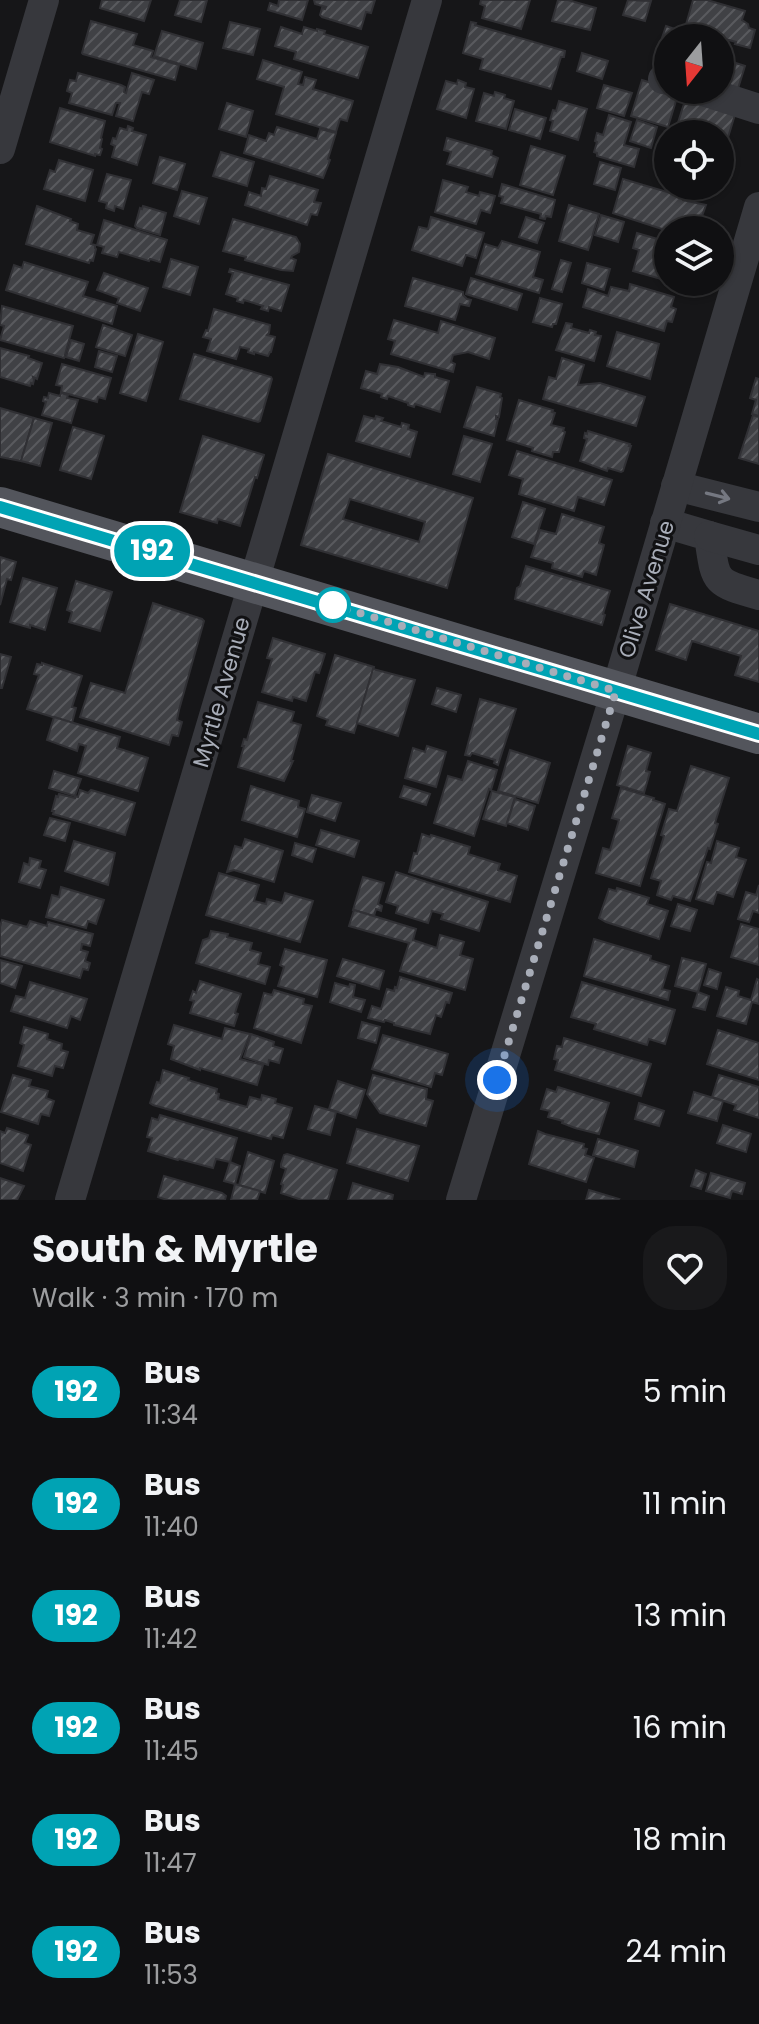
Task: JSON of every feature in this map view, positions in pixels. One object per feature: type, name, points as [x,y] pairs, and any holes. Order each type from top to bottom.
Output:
[{"type":"main road","points":[[0,507],[759,734]]},
{"type":"street","points":[[0,149],[44,0]]},
{"type":"street","name":"Myrtle Avenue","points":[[70,1200],[427,0]]},
{"type":"street","points":[[734,101],[759,109]]},
{"type":"street","name":"Olive Avenue","points":[[461,1200],[759,207]]},
{"type":"street","points":[[676,486],[759,507]]},
{"type":"street","points":[[665,523],[759,550]]},
{"type":"street","points":[[709,536],[715,574],[728,586],[759,595]]},
{"type":"building","points":[[102,0],[151,0],[144,21],[100,8]]},
{"type":"building","points":[[180,0],[207,0],[201,22],[175,15]]},
{"type":"building","points":[[279,0],[308,0],[302,20],[268,10],[270,3],[278,6]]},
{"type":"building","points":[[314,0],[375,0],[371,13],[366,12],[361,29],[322,17],[322,8],[326,7],[315,4]]},
{"type":"building","points":[[481,0],[530,0],[521,29],[482,18],[485,6],[480,4]]},
{"type":"building","points":[[558,0],[596,8],[590,30],[552,21]]},
{"type":"building","points":[[628,0],[651,1],[645,21],[623,15]]},
{"type":"building","points":[[693,0],[707,0],[745,11],[742,20],[755,30],[750,48],[735,44],[734,24],[686,24]]},
{"type":"building","points":[[91,21],[137,34],[133,45],[153,51],[151,57],[179,65],[175,80],[83,54]]},
{"type":"building","points":[[230,22],[260,29],[253,55],[223,48]]},
{"type":"building","points":[[471,22],[565,51],[551,89],[480,69],[483,59],[463,53]]},
{"type":"building","points":[[281,27],[302,34],[304,27],[317,29],[368,47],[358,78],[294,59],[296,52],[275,46]]},
{"type":"building","points":[[162,31],[203,43],[196,69],[154,56]]},
{"type":"building","points":[[582,53],[608,61],[602,79],[577,71]]},
{"type":"building","points":[[263,60],[302,72],[298,84],[303,85],[305,77],[316,80],[313,89],[353,101],[347,121],[340,119],[336,132],[276,114],[284,87],[257,79]]},
{"type":"building","points":[[734,62],[745,66],[734,94]]},
{"type":"building","points":[[78,73],[121,85],[126,93],[132,73],[154,80],[149,94],[142,92],[133,121],[116,116],[120,103],[116,103],[112,115],[69,103],[72,93],[67,91],[70,80],[76,81]]},
{"type":"building","points":[[458,80],[466,83],[465,87],[474,89],[466,118],[437,109],[446,81],[457,84]]},
{"type":"building","points":[[642,80],[654,84],[654,104],[675,104],[670,120],[654,120],[654,123],[631,116]]},
{"type":"building","points":[[604,85],[632,93],[624,116],[597,108]]},
{"type":"building","points":[[495,92],[514,101],[506,129],[476,121],[484,93],[494,96]]},
{"type":"building","points":[[559,101],[587,109],[578,140],[550,131],[553,110],[556,111]]},
{"type":"building","points":[[227,103],[253,111],[246,137],[219,129]]},
{"type":"building","points":[[684,104],[723,104],[737,108],[733,120],[679,120]]},
{"type":"building","points":[[60,108],[105,121],[100,155],[50,142]]},
{"type":"building","points":[[515,109],[546,118],[540,139],[509,130]]},
{"type":"building","points":[[609,115],[631,122],[624,145],[639,149],[634,167],[597,156],[594,152],[597,133],[603,135]]},
{"type":"building","points":[[637,120],[654,126],[651,148],[630,141]]},
{"type":"building","points":[[128,126],[133,128],[132,131],[146,135],[137,165],[112,157],[115,146],[111,144],[113,138],[116,139],[120,128],[127,130]]},
{"type":"building","points":[[277,127],[317,139],[320,129],[336,133],[323,178],[244,153],[249,135],[266,141],[269,133],[274,135]]},
{"type":"building","points":[[447,138],[492,151],[491,155],[498,158],[492,177],[447,164],[451,152],[444,150]]},
{"type":"building","points":[[531,146],[565,156],[553,195],[520,185]]},
{"type":"building","points":[[221,152],[254,162],[247,186],[213,176]]},
{"type":"building","points":[[160,157],[185,164],[177,190],[153,183]]},
{"type":"building","points":[[59,160],[93,170],[85,201],[44,189],[50,170],[55,172]]},
{"type":"building","points":[[600,162],[621,168],[615,190],[594,184]]},
{"type":"building","points":[[107,174],[131,180],[123,209],[115,206],[114,211],[106,208],[107,203],[99,201]]},
{"type":"building","points":[[270,176],[318,190],[314,202],[321,203],[317,215],[311,214],[307,225],[245,205],[249,192],[261,196]]},
{"type":"building","points":[[623,179],[654,188],[654,200],[683,200],[706,205],[702,216],[654,216],[654,226],[613,213]]},
{"type":"building","points":[[443,180],[468,187],[466,192],[479,196],[480,192],[495,196],[490,213],[481,210],[476,224],[435,212]]},
{"type":"building","points":[[502,184],[555,200],[551,217],[540,218],[541,214],[501,203]]},
{"type":"building","points":[[182,191],[207,198],[199,224],[174,216]]},
{"type":"building","points":[[569,205],[599,214],[588,250],[559,241]]},
{"type":"building","points":[[37,206],[71,219],[78,224],[77,230],[94,235],[91,244],[96,249],[93,261],[89,263],[26,244]]},
{"type":"building","points":[[143,206],[166,213],[160,235],[135,226]]},
{"type":"building","points":[[601,215],[624,222],[618,242],[595,235]]},
{"type":"building","points":[[431,217],[484,233],[476,258],[466,255],[462,266],[412,250],[419,227],[428,229]]},
{"type":"building","points":[[526,217],[544,223],[537,243],[519,237]]},
{"type":"building","points":[[233,219],[296,237],[300,244],[299,252],[291,258],[296,260],[293,271],[245,260],[246,257],[223,251]]},
{"type":"building","points":[[104,220],[167,240],[160,262],[119,252],[117,257],[102,253],[104,247],[97,245]]},
{"type":"building","points":[[637,233],[654,238],[654,277],[633,271],[639,250],[633,248]]},
{"type":"building","points":[[502,241],[540,252],[533,277],[543,280],[539,293],[476,274],[485,244],[498,248]]},
{"type":"building","points":[[171,259],[198,267],[190,295],[163,287]]},
{"type":"building","points":[[561,260],[571,263],[562,292],[552,289]]},
{"type":"building","points":[[24,262],[88,282],[83,296],[117,306],[112,324],[6,290],[14,265],[22,268]]},
{"type":"building","points":[[587,263],[610,269],[604,290],[582,283]]},
{"type":"building","points":[[230,269],[289,285],[281,311],[269,307],[268,311],[261,309],[263,306],[244,300],[243,303],[226,294],[233,273],[229,272]]},
{"type":"building","points":[[104,273],[148,288],[140,311],[117,303],[119,298],[97,290]]},
{"type":"building","points":[[413,278],[463,292],[471,300],[469,306],[460,304],[455,320],[405,306]]},
{"type":"building","points":[[471,278],[522,294],[517,310],[466,294]]},
{"type":"building","points":[[630,284],[654,291],[654,296],[674,297],[671,307],[676,309],[672,322],[667,321],[664,331],[583,307],[588,289],[608,296],[611,287],[629,291]]},
{"type":"building","points":[[540,298],[562,304],[556,324],[552,327],[533,322]]},
{"type":"building","points":[[2,306],[73,326],[64,358],[0,340],[4,326],[0,325]]},
{"type":"building","points":[[214,309],[270,325],[267,335],[275,337],[268,356],[240,347],[236,359],[207,351],[211,339],[203,337],[208,331]]},
{"type":"building","points":[[394,320],[438,333],[441,321],[495,338],[489,359],[468,352],[453,355],[453,372],[391,354],[395,341],[388,339]]},
{"type":"building","points":[[566,323],[572,324],[571,328],[589,333],[590,330],[601,336],[594,361],[556,350]]},
{"type":"building","points":[[103,325],[132,335],[125,356],[96,347]]},
{"type":"building","points":[[617,332],[659,344],[650,379],[607,366]]},
{"type":"building","points":[[138,334],[163,342],[146,401],[120,393]]},
{"type":"building","points":[[71,340],[84,344],[79,361],[66,357]]},
{"type":"building","points":[[0,348],[42,363],[37,379],[33,377],[33,384],[30,386],[0,377]]},
{"type":"building","points":[[99,351],[117,356],[112,372],[95,367]]},
{"type":"building","points":[[194,354],[271,377],[260,421],[180,399]]},
{"type":"building","points":[[562,358],[584,365],[578,385],[600,383],[645,397],[636,426],[543,399],[549,377],[556,379]]},
{"type":"building","points":[[62,364],[111,378],[105,399],[98,397],[97,402],[61,392],[62,386],[56,385]]},
{"type":"building","points":[[380,364],[424,377],[425,373],[435,374],[435,377],[449,381],[440,412],[415,404],[414,407],[388,396],[387,399],[381,397],[382,394],[361,388],[366,371],[377,374]]},
{"type":"building","points":[[756,378],[759,379],[759,416],[752,414],[756,400],[750,398]]},
{"type":"building","points":[[477,387],[501,394],[494,436],[464,427]]},
{"type":"building","points":[[49,393],[60,396],[61,393],[78,400],[71,423],[42,415],[46,402],[43,401],[44,397],[48,398]]},
{"type":"building","points":[[519,400],[553,410],[551,425],[564,428],[559,452],[553,452],[552,457],[507,440]]},
{"type":"building","points":[[0,408],[34,418],[21,461],[0,457]]},
{"type":"building","points":[[753,415],[759,417],[759,464],[739,458]]},
{"type":"building","points":[[364,416],[383,418],[381,421],[401,427],[402,423],[409,425],[408,429],[417,432],[410,457],[356,441]]},
{"type":"building","points":[[34,418],[52,423],[40,466],[21,461]]},
{"type":"building","points":[[73,427],[104,436],[91,479],[60,470]]},
{"type":"building","points":[[588,431],[630,444],[623,471],[608,468],[607,471],[580,461]]},
{"type":"building","points":[[203,436],[264,455],[240,526],[180,512]]},
{"type":"building","points":[[464,436],[492,444],[480,482],[453,474]]},
{"type":"building","points":[[517,451],[612,480],[604,505],[578,497],[574,511],[519,494],[523,479],[509,475]]},
{"type":"building","points":[[328,454],[473,498],[447,588],[301,545]],"holes":[[[350,499],[425,522],[419,542],[343,519]]]},
{"type":"building","points":[[523,502],[545,509],[534,544],[512,537]]},
{"type":"building","points":[[562,514],[604,527],[599,543],[604,545],[596,575],[584,571],[582,577],[552,568],[553,563],[531,557],[540,530],[556,534]]},
{"type":"building","points":[[0,557],[16,562],[11,580],[7,579],[0,605]]},
{"type":"building","points":[[526,566],[610,591],[602,625],[515,599]]},
{"type":"building","points":[[23,578],[57,588],[45,630],[10,622]]},
{"type":"building","points":[[76,581],[112,592],[100,631],[69,622],[72,612],[67,610]]},
{"type":"building","points":[[153,603],[204,621],[179,710],[177,720],[182,722],[178,736],[172,735],[169,745],[80,717],[91,683],[125,693]]},
{"type":"building","points":[[670,604],[759,631],[759,682],[735,675],[741,656],[692,641],[686,660],[656,650]]},
{"type":"building","points":[[273,638],[325,654],[319,673],[315,672],[306,701],[293,697],[292,701],[262,692],[272,659],[267,658]]},
{"type":"building","points":[[0,654],[11,657],[2,688],[0,688]]},
{"type":"building","points":[[335,655],[374,667],[354,733],[326,725],[328,720],[317,716]]},
{"type":"building","points":[[37,664],[82,676],[72,707],[76,708],[72,723],[27,709],[39,675],[34,674]]},
{"type":"building","points":[[373,669],[415,680],[398,736],[357,723]]},
{"type":"building","points":[[437,688],[461,695],[456,712],[432,704]]},
{"type":"building","points":[[480,699],[516,709],[498,765],[494,763],[495,760],[472,753],[465,755]]},
{"type":"building","points":[[258,702],[294,712],[291,722],[301,725],[293,761],[284,781],[238,767],[244,739],[247,740]]},
{"type":"building","points":[[54,717],[120,737],[117,748],[148,758],[138,791],[78,773],[86,746],[79,744],[77,751],[47,740]]},
{"type":"building","points":[[427,746],[446,752],[436,787],[405,778],[413,748],[425,752]]},
{"type":"building","points":[[628,746],[651,753],[644,793],[617,785]]},
{"type":"building","points":[[510,750],[550,763],[538,803],[498,791]]},
{"type":"building","points":[[468,761],[497,770],[474,836],[434,823],[448,776],[462,780]]},
{"type":"building","points":[[691,766],[729,778],[715,823],[718,824],[690,901],[673,896],[671,900],[657,895],[661,881],[651,878],[669,809],[677,811]]},
{"type":"building","points":[[54,771],[81,779],[75,796],[49,788]]},
{"type":"building","points":[[251,786],[299,801],[298,807],[305,809],[297,837],[242,820]]},
{"type":"building","points":[[404,786],[430,794],[426,805],[400,797]]},
{"type":"building","points":[[621,788],[665,804],[640,886],[596,873],[603,848],[610,850],[619,820],[612,818]]},
{"type":"building","points":[[80,790],[88,793],[91,790],[135,803],[125,835],[53,814],[56,796],[75,798]]},
{"type":"building","points":[[492,791],[515,797],[506,826],[483,819]]},
{"type":"building","points":[[312,795],[341,803],[335,821],[307,812]]},
{"type":"building","points":[[515,799],[535,806],[528,830],[507,823]]},
{"type":"building","points":[[50,818],[70,823],[65,841],[44,835]]},
{"type":"building","points":[[321,830],[359,841],[354,857],[316,845]]},
{"type":"building","points":[[422,834],[470,847],[468,854],[500,864],[498,870],[517,876],[510,902],[409,872]]},
{"type":"building","points":[[245,839],[283,851],[274,882],[234,870],[227,872],[235,846],[242,848]]},
{"type":"building","points":[[74,841],[115,853],[108,885],[65,871]]},
{"type":"building","points":[[717,841],[739,848],[736,857],[746,860],[733,897],[717,892],[713,904],[696,899]]},
{"type":"building","points":[[295,843],[316,849],[312,862],[292,855]]},
{"type":"building","points":[[30,858],[41,861],[39,868],[46,870],[40,888],[19,882],[24,863],[29,865]]},
{"type":"building","points":[[396,872],[488,902],[479,931],[441,919],[443,914],[432,911],[428,923],[396,913],[398,906],[386,902]]},
{"type":"building","points":[[219,873],[259,885],[254,901],[266,904],[267,899],[282,903],[285,893],[313,901],[300,942],[206,915]]},
{"type":"building","points":[[363,877],[384,883],[378,904],[382,906],[381,911],[376,909],[374,916],[353,910]]},
{"type":"building","points":[[759,885],[759,913],[753,911],[749,922],[738,919],[746,892],[756,895]]},
{"type":"building","points":[[61,887],[104,900],[96,924],[88,921],[86,928],[46,917],[52,895],[59,897]]},
{"type":"building","points":[[617,888],[649,898],[647,904],[668,911],[659,939],[599,918],[609,889],[616,891]]},
{"type":"building","points":[[678,904],[697,910],[690,931],[671,926]]},
{"type":"building","points":[[354,910],[416,929],[413,940],[437,948],[440,935],[464,942],[460,955],[473,959],[465,990],[400,971],[409,943],[349,926]]},
{"type":"building","points":[[2,920],[27,927],[30,921],[47,926],[48,922],[93,934],[90,946],[82,944],[81,950],[88,952],[85,961],[90,963],[88,970],[83,969],[80,978],[0,956]]},
{"type":"building","points":[[741,924],[759,929],[759,965],[731,957]]},
{"type":"building","points":[[211,931],[252,943],[250,950],[261,953],[258,964],[270,967],[265,984],[196,963],[203,940],[209,938]]},
{"type":"building","points":[[594,939],[651,956],[650,960],[669,966],[662,989],[670,991],[668,1000],[584,976]]},
{"type":"building","points":[[285,949],[327,960],[317,997],[278,986]]},
{"type":"building","points":[[682,958],[706,964],[698,992],[675,986]]},
{"type":"building","points":[[343,959],[384,971],[379,989],[337,976]]},
{"type":"building","points":[[0,960],[22,966],[15,988],[0,983]]},
{"type":"building","points":[[709,969],[721,973],[717,989],[704,985]]},
{"type":"building","points":[[400,977],[452,993],[441,1017],[436,1015],[430,1034],[368,1018],[372,1006],[381,1009],[387,989],[394,991]]},
{"type":"building","points":[[757,979],[759,1004],[752,1002],[746,1024],[717,1016],[726,987],[739,991],[738,996],[751,1000]]},
{"type":"building","points":[[200,981],[241,994],[234,1026],[190,1013],[194,1001],[190,1000]]},
{"type":"building","points":[[30,982],[87,999],[80,1020],[71,1016],[67,1028],[11,1011],[16,996],[25,998]]},
{"type":"building","points":[[582,982],[675,1010],[665,1044],[649,1039],[647,1045],[594,1029],[596,1024],[571,1017]]},
{"type":"building","points":[[335,983],[349,987],[350,984],[355,985],[353,997],[365,1000],[361,1012],[330,1002]]},
{"type":"building","points":[[274,990],[304,999],[303,1004],[312,1006],[301,1043],[254,1028],[264,993],[272,995]]},
{"type":"building","points":[[698,992],[709,996],[705,1010],[693,1007]]},
{"type":"building","points":[[362,1022],[380,1027],[376,1043],[358,1038]]},
{"type":"building","points":[[174,1025],[222,1039],[225,1028],[250,1034],[240,1059],[263,1065],[257,1085],[171,1059],[174,1046],[168,1044]]},
{"type":"building","points":[[24,1027],[48,1034],[47,1039],[62,1044],[61,1050],[68,1052],[63,1068],[55,1066],[52,1076],[18,1066],[24,1045],[20,1043]]},
{"type":"building","points":[[718,1030],[759,1043],[759,1080],[707,1064]]},
{"type":"building","points":[[251,1034],[274,1042],[273,1046],[283,1049],[279,1063],[269,1060],[268,1065],[244,1057]]},
{"type":"building","points":[[383,1035],[448,1054],[442,1075],[435,1073],[431,1087],[372,1069]]},
{"type":"building","points":[[564,1038],[651,1064],[641,1096],[555,1070],[557,1046],[562,1047]]},
{"type":"building","points":[[163,1070],[217,1089],[218,1099],[247,1107],[250,1097],[261,1100],[262,1095],[292,1108],[283,1138],[272,1135],[271,1139],[153,1105],[150,1103]]},
{"type":"building","points":[[13,1075],[31,1080],[29,1086],[48,1091],[46,1098],[54,1101],[49,1116],[41,1114],[38,1124],[1,1112]]},
{"type":"building","points":[[373,1075],[427,1089],[426,1099],[433,1101],[426,1126],[380,1113],[367,1094]]},
{"type":"building","points":[[719,1075],[759,1087],[759,1118],[734,1110],[736,1105],[712,1097]]},
{"type":"building","points":[[338,1081],[365,1090],[356,1118],[329,1109]]},
{"type":"building","points":[[558,1087],[609,1103],[599,1134],[548,1117],[550,1111],[541,1109],[547,1089],[556,1092]]},
{"type":"building","points":[[694,1092],[723,1101],[717,1121],[688,1113]]},
{"type":"building","points":[[639,1103],[664,1111],[659,1126],[635,1119]]},
{"type":"building","points":[[315,1106],[336,1112],[330,1135],[308,1129]]},
{"type":"building","points":[[160,1115],[237,1138],[230,1162],[216,1159],[213,1168],[148,1151],[152,1138],[147,1137],[152,1118],[158,1120]]},
{"type":"building","points":[[723,1125],[751,1134],[746,1152],[717,1143]]},
{"type":"building","points":[[7,1128],[28,1135],[25,1143],[31,1145],[23,1171],[0,1163],[0,1131],[5,1133]]},
{"type":"building","points":[[357,1129],[419,1146],[408,1181],[347,1163]]},
{"type":"building","points":[[538,1131],[584,1144],[583,1148],[587,1149],[585,1155],[594,1158],[586,1182],[529,1164]]},
{"type":"building","points":[[598,1139],[638,1151],[634,1167],[593,1155]]},
{"type":"building","points":[[248,1152],[274,1161],[265,1193],[239,1185]]},
{"type":"building","points":[[287,1154],[337,1170],[328,1200],[302,1200],[281,1193],[286,1169],[281,1164]]},
{"type":"building","points":[[230,1162],[240,1166],[235,1184],[224,1181]]},
{"type":"building","points":[[696,1170],[706,1174],[701,1189],[691,1186]]},
{"type":"building","points":[[711,1173],[745,1183],[742,1194],[732,1191],[730,1198],[706,1191]]},
{"type":"building","points":[[164,1176],[222,1193],[226,1196],[225,1200],[167,1200],[158,1197]]},
{"type":"building","points":[[0,1178],[24,1186],[17,1200],[0,1200]]},
{"type":"building","points":[[353,1183],[393,1195],[392,1200],[348,1200]]},
{"type":"building","points":[[235,1184],[260,1191],[257,1200],[231,1200]]},
{"type":"building","points":[[589,1190],[619,1199],[586,1200]]},
{"type":"bus line","name":"192","points":[[0,507],[759,734]]},
{"type":"route","points":[[333,605],[616,691],[497,1080]]}]
